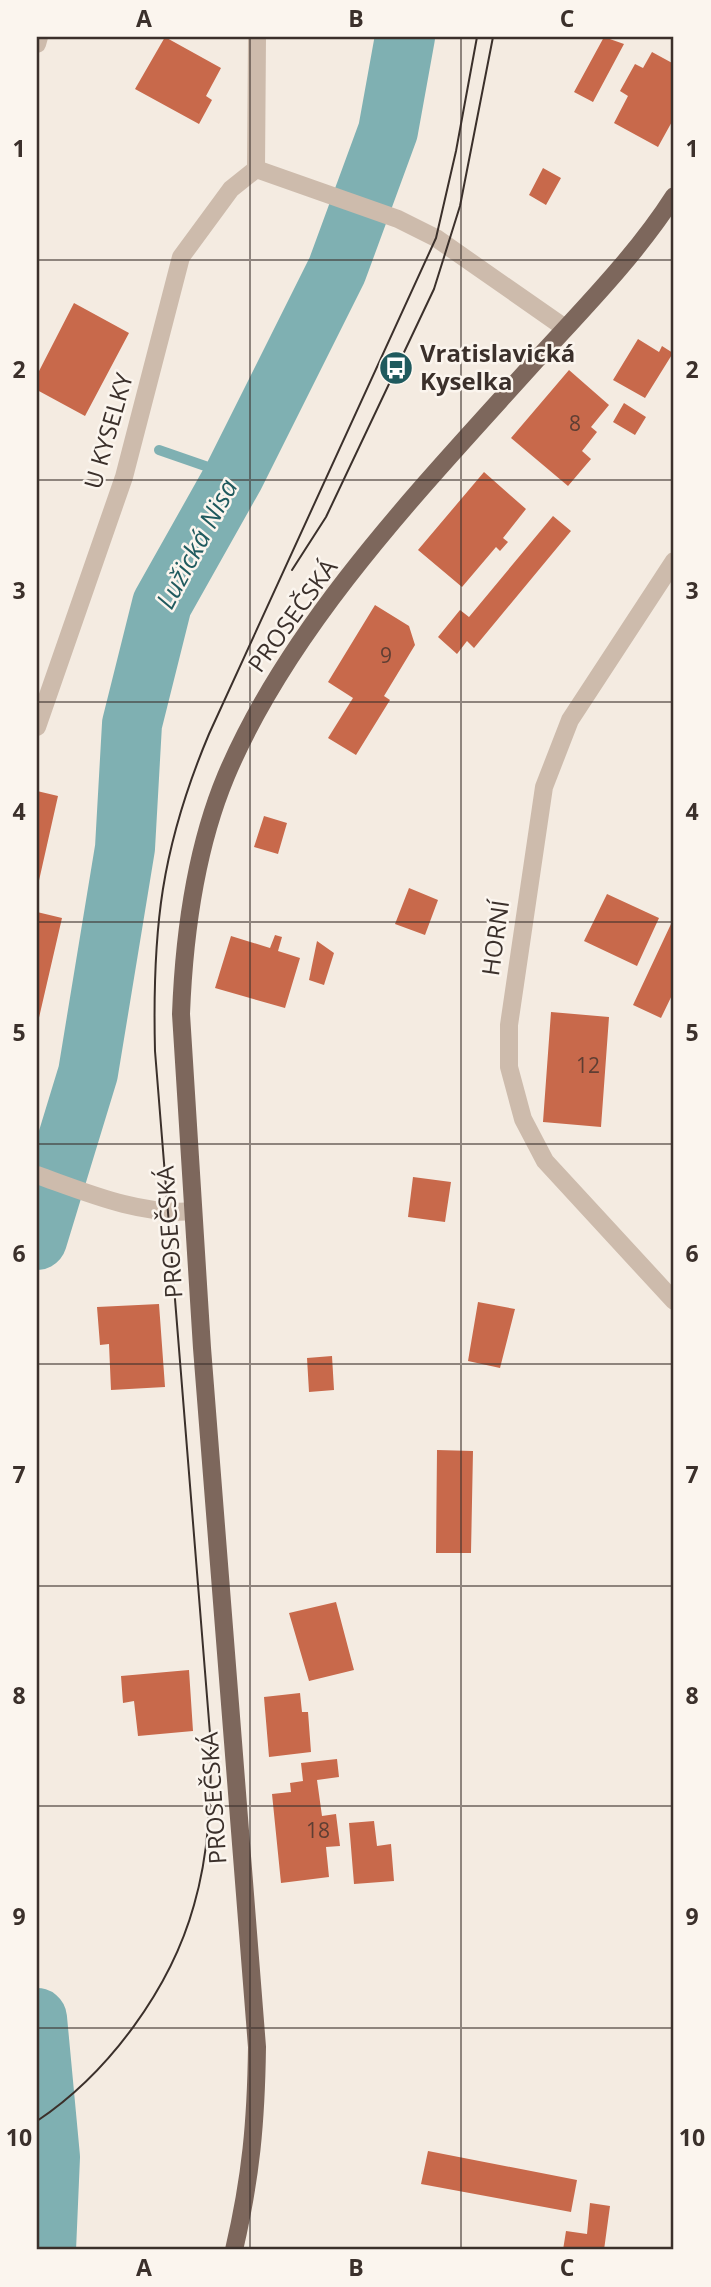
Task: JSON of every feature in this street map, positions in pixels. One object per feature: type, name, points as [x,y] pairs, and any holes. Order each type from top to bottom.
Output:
[{"type":"main road","name":"PROSEČSKÁ","points":[[234,2250],[250,2180],[256,2124],[257,2048],[193,1211],[181,1014],[183,970],[198,869],[226,777],[279,670],[329,603],[450,456],[565,328],[674,196]]},
{"type":"street","points":[[37,44],[39,37]]},
{"type":"street","points":[[257,37],[256,169],[398,219],[436,237],[565,328]]},
{"type":"street","name":"U KYSELKY","points":[[37,727],[124,477],[181,257],[231,189],[256,169]]},
{"type":"street","name":"HORNÍ","points":[[674,561],[570,720],[544,787],[509,1025],[509,1067],[512,1080],[523,1119],[545,1161],[674,1301]]},
{"type":"street","points":[[37,1175],[89,1193],[168,1213],[193,1211]]},
{"type":"building","points":[[165,37],[221,68],[206,96],[212,100],[199,124],[135,89]]},
{"type":"building","points":[[604,37],[624,44],[593,102],[574,92]]},
{"type":"building","points":[[652,52],[674,64],[674,118],[658,147],[614,123],[628,96],[620,91],[635,64],[643,68]]},
{"type":"building","points":[[543,168],[561,178],[546,205],[529,195]]},
{"type":"building","points":[[74,303],[129,333],[85,416],[37,390],[37,375]]},
{"type":"building","points":[[638,339],[659,352],[662,346],[673,353],[645,398],[613,380]]},
{"type":"building","points":[[569,370],[609,405],[591,427],[597,432],[582,451],[591,459],[568,486],[511,438]]},
{"type":"building","points":[[624,403],[646,417],[635,435],[613,422]]},
{"type":"building","points":[[484,472],[526,509],[503,538],[508,542],[500,551],[496,547],[462,587],[418,550]]},
{"type":"building","points":[[553,516],[571,531],[474,648],[467,641],[457,654],[438,637],[460,610],[469,617]]},
{"type":"building","points":[[375,605],[409,626],[415,645],[384,696],[390,700],[356,755],[328,738],[353,698],[328,682]]},
{"type":"building","points":[[37,791],[58,796],[38,885],[37,885]]},
{"type":"building","points":[[264,816],[287,823],[278,854],[254,847]]},
{"type":"building","points":[[409,888],[438,900],[425,935],[395,924]]},
{"type":"building","points":[[607,894],[659,918],[637,966],[584,941]]},
{"type":"building","points":[[37,912],[62,918],[38,1022],[37,1022]]},
{"type":"building","points":[[671,924],[674,926],[674,991],[661,1018],[633,1005]]},
{"type":"building","points":[[275,935],[282,937],[278,951],[300,958],[285,1008],[215,988],[231,936],[270,948]]},
{"type":"building","points":[[317,941],[334,953],[324,985],[309,980]]},
{"type":"building","points":[[551,1012],[609,1017],[601,1127],[543,1122]]},
{"type":"building","points":[[413,1177],[451,1182],[445,1222],[408,1217]]},
{"type":"building","points":[[478,1302],[515,1309],[500,1368],[468,1361]]},
{"type":"building","points":[[159,1304],[165,1387],[111,1390],[109,1344],[100,1345],[97,1307]]},
{"type":"building","points":[[332,1356],[334,1390],[309,1392],[307,1358]]},
{"type":"building","points":[[437,1450],[473,1451],[471,1553],[436,1553]]},
{"type":"building","points":[[336,1602],[354,1670],[309,1681],[289,1613]]},
{"type":"building","points":[[189,1670],[193,1731],[138,1736],[134,1701],[123,1703],[121,1676]]},
{"type":"building","points":[[300,1693],[302,1712],[308,1712],[311,1752],[269,1757],[264,1697]]},
{"type":"building","points":[[337,1759],[339,1777],[317,1780],[322,1816],[336,1814],[340,1846],[326,1847],[329,1877],[281,1883],[272,1794],[291,1792],[290,1783],[303,1781],[301,1763]]},
{"type":"building","points":[[374,1821],[377,1846],[391,1844],[394,1881],[354,1884],[349,1823]]},
{"type":"building","points":[[428,2151],[577,2180],[571,2212],[421,2184]]},
{"type":"building","points":[[590,2203],[610,2206],[604,2250],[563,2250],[566,2231],[587,2234]]},
{"type":"waterway","name":"Lužická Nisa","points":[[37,1240],[88,1073],[125,848],[132,724],[162,604],[234,476],[337,270],[388,131],[405,37]]},
{"type":"waterway","points":[[159,450],[234,476]]},
{"type":"waterway","name":"Lužická Nisa","points":[[37,2018],[50,2157],[46,2250]]},
{"type":"tram line","points":[[37,2121],[89,2079],[134,2026],[153,1997],[184,1936],[194,1905],[208,1826],[211,1746],[155,1051],[155,966],[158,927],[170,852],[180,814],[209,734],[436,238],[456,151],[477,37]]},
{"type":"tram line","points":[[292,570],[326,517],[434,289],[460,206],[493,37]]},
{"type":"place","name":"Vratislavická Kyselka","points":[[396,368]]}]
